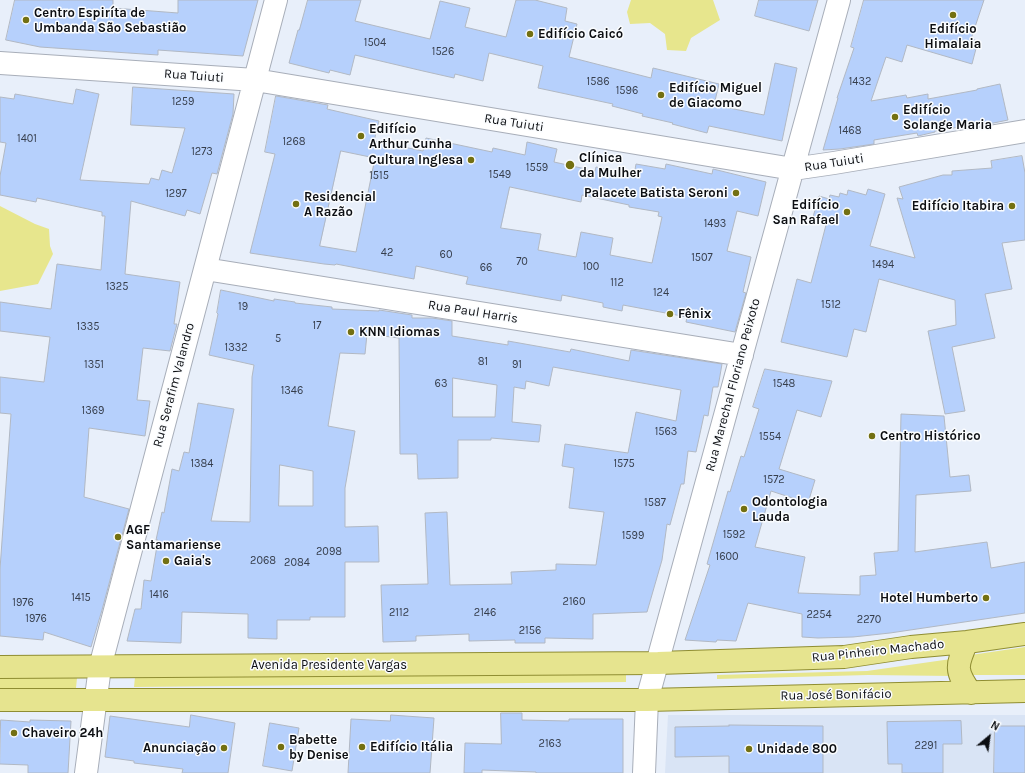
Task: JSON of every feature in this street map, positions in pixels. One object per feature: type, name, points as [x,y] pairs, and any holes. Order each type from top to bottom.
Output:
[{"type":"main road","name":"Rua Pinheiro Machado","points":[[658,663],[844,657],[911,647],[967,642],[1025,634]]},
{"type":"main road","points":[[967,642],[961,654],[958,666],[961,679],[971,693]]},
{"type":"main road","name":"Avenida Presidente Vargas","points":[[0,667],[658,663]]},
{"type":"main road","name":"Rua José Bonifácio","points":[[647,700],[1025,691]]},
{"type":"main road","points":[[0,700],[647,700]]},
{"type":"street","name":"Rua Serafim Valandro","points":[[86,773],[100,667],[276,0]]},
{"type":"street","name":"Rua Marechal Floriano Peixoto","points":[[644,773],[647,700],[839,0]]},
{"type":"street","name":"Rua Tuiuti","points":[[0,63],[255,80],[792,169],[1025,131]]},
{"type":"street","name":"Rua Paul Harris","points":[[205,269],[742,355]]},
{"type":"shaded area","points":[[631,0],[713,0],[720,20],[691,38],[686,51],[667,50],[665,34],[650,23],[630,24],[627,12]]},
{"type":"shaded area","points":[[0,206],[35,224],[49,229],[50,246],[53,254],[38,284],[0,291]]},
{"type":"shaded area","points":[[1025,647],[1025,675],[973,675],[970,673],[969,657],[971,655]]},
{"type":"shaded area","points":[[951,659],[953,676],[868,675],[717,679],[717,675],[867,671]]},
{"type":"shaded area","points":[[626,672],[626,682],[134,687],[135,677]]},
{"type":"shaded area","points":[[0,678],[77,678],[76,688],[0,688]]},
{"type":"shaded area","points":[[668,715],[1025,715],[1025,773],[665,773]]},
{"type":"building","points":[[15,0],[113,0],[113,8],[178,13],[178,0],[258,0],[243,56],[158,50],[158,55],[40,47],[6,40]]},
{"type":"building","points":[[308,0],[361,0],[355,21],[430,39],[440,1],[470,8],[465,27],[506,37],[516,0],[535,0],[567,8],[565,21],[577,24],[569,57],[651,78],[653,68],[719,84],[714,105],[764,115],[775,63],[797,68],[782,141],[709,126],[707,133],[642,116],[643,114],[612,106],[613,104],[538,88],[543,66],[489,53],[483,81],[455,74],[454,78],[355,55],[350,75],[330,70],[329,73],[289,63]]},
{"type":"building","points":[[759,0],[818,0],[809,31],[755,16]]},
{"type":"building","points":[[864,0],[984,0],[971,39],[978,41],[972,64],[907,45],[902,62],[886,57],[871,101],[906,95],[907,98],[928,94],[928,99],[1000,84],[1008,120],[984,125],[984,123],[935,131],[918,136],[917,133],[874,140],[874,144],[823,150],[837,98],[854,48],[851,47]]},
{"type":"building","points":[[133,87],[234,94],[233,114],[217,174],[212,173],[200,214],[187,210],[185,216],[131,201],[125,274],[180,282],[174,324],[177,324],[170,351],[143,348],[137,400],[150,401],[145,436],[89,428],[84,497],[129,509],[91,647],[44,632],[43,640],[0,636],[0,569],[11,414],[0,413],[0,377],[44,382],[50,337],[0,331],[0,302],[51,309],[57,264],[101,270],[105,216],[102,216],[102,212],[37,198],[36,202],[0,195],[0,176],[6,143],[0,142],[0,97],[14,99],[15,94],[73,104],[76,89],[99,94],[80,180],[149,184],[151,178],[159,180],[162,170],[172,173],[185,128],[131,125]]},
{"type":"building","points":[[276,96],[328,105],[327,109],[379,121],[374,141],[423,151],[426,138],[492,152],[493,148],[525,155],[527,142],[557,149],[554,162],[595,171],[596,167],[634,175],[636,164],[665,169],[666,164],[712,174],[713,169],[766,182],[758,216],[737,211],[727,251],[751,257],[743,292],[746,293],[735,332],[686,322],[687,317],[623,305],[622,311],[603,307],[603,303],[562,295],[561,301],[466,284],[468,277],[416,266],[414,279],[336,264],[324,264],[250,253],[275,154],[265,152]],"holes":[[[341,151],[375,158],[356,252],[320,246]],[[510,187],[581,202],[582,195],[629,205],[629,207],[659,212],[658,216],[662,217],[652,263],[610,255],[613,238],[581,232],[576,257],[538,250],[541,234],[501,228]]]},
{"type":"building","points":[[1022,156],[1025,173],[1025,240],[1002,243],[1012,289],[985,294],[995,338],[952,347],[965,411],[945,414],[928,331],[956,325],[955,300],[879,279],[866,332],[854,329],[847,357],[781,342],[797,279],[811,283],[827,221],[813,217],[819,196],[829,199],[830,195],[839,197],[840,193],[847,195],[848,190],[866,195],[868,189],[885,194],[870,246],[915,258],[897,198],[903,199],[899,187],[943,175],[952,175],[952,171],[992,168],[991,161]]},
{"type":"building","points":[[221,290],[274,301],[274,299],[332,307],[332,309],[379,310],[412,315],[412,318],[432,318],[452,321],[452,336],[508,345],[508,341],[570,352],[571,349],[629,361],[631,350],[722,364],[718,387],[713,387],[708,416],[704,415],[696,452],[688,451],[684,484],[681,484],[670,525],[667,524],[662,560],[647,612],[593,614],[593,639],[545,638],[545,643],[515,643],[515,640],[469,641],[469,634],[416,636],[416,641],[383,642],[381,585],[428,584],[425,513],[447,512],[450,585],[512,584],[511,572],[556,570],[556,564],[596,565],[604,512],[569,508],[574,468],[562,466],[565,444],[628,453],[636,412],[676,421],[681,390],[553,367],[549,386],[526,381],[525,389],[514,387],[512,422],[541,425],[539,442],[491,438],[491,440],[458,440],[458,478],[418,479],[417,454],[400,454],[399,338],[367,334],[365,354],[340,353],[328,426],[355,431],[345,488],[345,527],[378,526],[379,562],[345,562],[345,617],[310,617],[310,620],[277,620],[277,639],[248,638],[248,614],[182,612],[181,643],[127,641],[135,609],[141,609],[144,580],[151,581],[158,540],[156,540],[162,512],[164,513],[172,469],[179,471],[184,452],[189,453],[198,403],[234,409],[211,521],[250,522],[252,377],[254,365],[209,355]],"holes":[[[453,378],[497,385],[495,417],[453,417]],[[280,465],[313,471],[313,506],[279,506]]]},
{"type":"building","points":[[765,369],[832,381],[821,417],[797,410],[779,469],[815,480],[808,503],[771,491],[755,547],[805,557],[798,593],[860,595],[860,576],[876,575],[874,553],[898,551],[901,414],[944,416],[950,477],[969,475],[971,491],[916,495],[915,552],[987,542],[991,568],[1025,562],[1025,613],[890,633],[853,637],[818,638],[802,637],[802,614],[748,603],[736,641],[717,640],[716,642],[685,640],[710,565],[707,564],[728,491],[730,492],[741,456],[744,457],[759,409],[753,407]]},
{"type":"building","points":[[501,713],[522,713],[522,720],[569,721],[569,719],[623,719],[623,773],[536,773],[482,770],[482,773],[464,773],[465,743],[501,744]]},
{"type":"building","points":[[191,715],[235,723],[228,773],[182,773],[183,769],[134,763],[134,761],[105,757],[110,716],[189,727]]},
{"type":"building","points":[[391,715],[434,718],[430,773],[348,773],[351,719],[390,721]]},
{"type":"building","points":[[1,720],[30,722],[30,720],[71,721],[68,773],[28,773],[28,765],[0,764]]},
{"type":"building","points":[[961,721],[962,744],[943,744],[943,773],[902,773],[902,764],[888,764],[887,722]]},
{"type":"building","name":"Babette by Denise","points":[[270,723],[299,728],[292,771],[263,766]]},
{"type":"building","points":[[729,725],[823,726],[823,773],[729,773],[729,756],[675,757],[675,727]]},
{"type":"building","points":[[995,726],[1025,726],[1025,773],[994,773]]},
{"type":"place","name":"Edifício Himalaia","points":[[953,15]]},
{"type":"place","name":"Centro Espiríta de Umbanda São Sebastião","points":[[26,20]]},
{"type":"place","name":"Edifício Caicó","points":[[530,34]]},
{"type":"place","name":"Edifício Miguel de Giacomo","points":[[661,95]]},
{"type":"place","name":"Edifício Solange Maria","points":[[895,117]]},
{"type":"place","name":"Edifício Arthur Cunha","points":[[361,136]]},
{"type":"place","name":"Cultura Inglesa","points":[[471,160]]},
{"type":"place","name":"Clínica da Mulher","points":[[570,165]]},
{"type":"place","name":"Palacete Batista Seroni","points":[[736,193]]},
{"type":"place","name":"Residencial A Razão","points":[[296,204]]},
{"type":"place","name":"Edifício Itabira","points":[[1012,206]]},
{"type":"place","name":"Edifício San Rafael","points":[[847,212]]},
{"type":"place","name":"Fênix","points":[[670,314]]},
{"type":"place","name":"KNN Idiomas","points":[[351,332]]},
{"type":"place","name":"Centro Histórico","points":[[872,436]]},
{"type":"place","name":"Odontologia Lauda","points":[[744,509]]},
{"type":"place","name":"AGF Santamariense","points":[[118,537]]},
{"type":"place","name":"Gaia's","points":[[166,561]]},
{"type":"place","name":"Hotel Humberto","points":[[986,598]]},
{"type":"place","name":"Chaveiro 24h","points":[[14,733]]},
{"type":"place","name":"Babette by Denise","points":[[281,747]]},
{"type":"place","name":"Edifício Itália","points":[[362,747]]},
{"type":"place","name":"Anunciação","points":[[224,748]]},
{"type":"place","name":"Unidade 800","points":[[749,749]]}]
